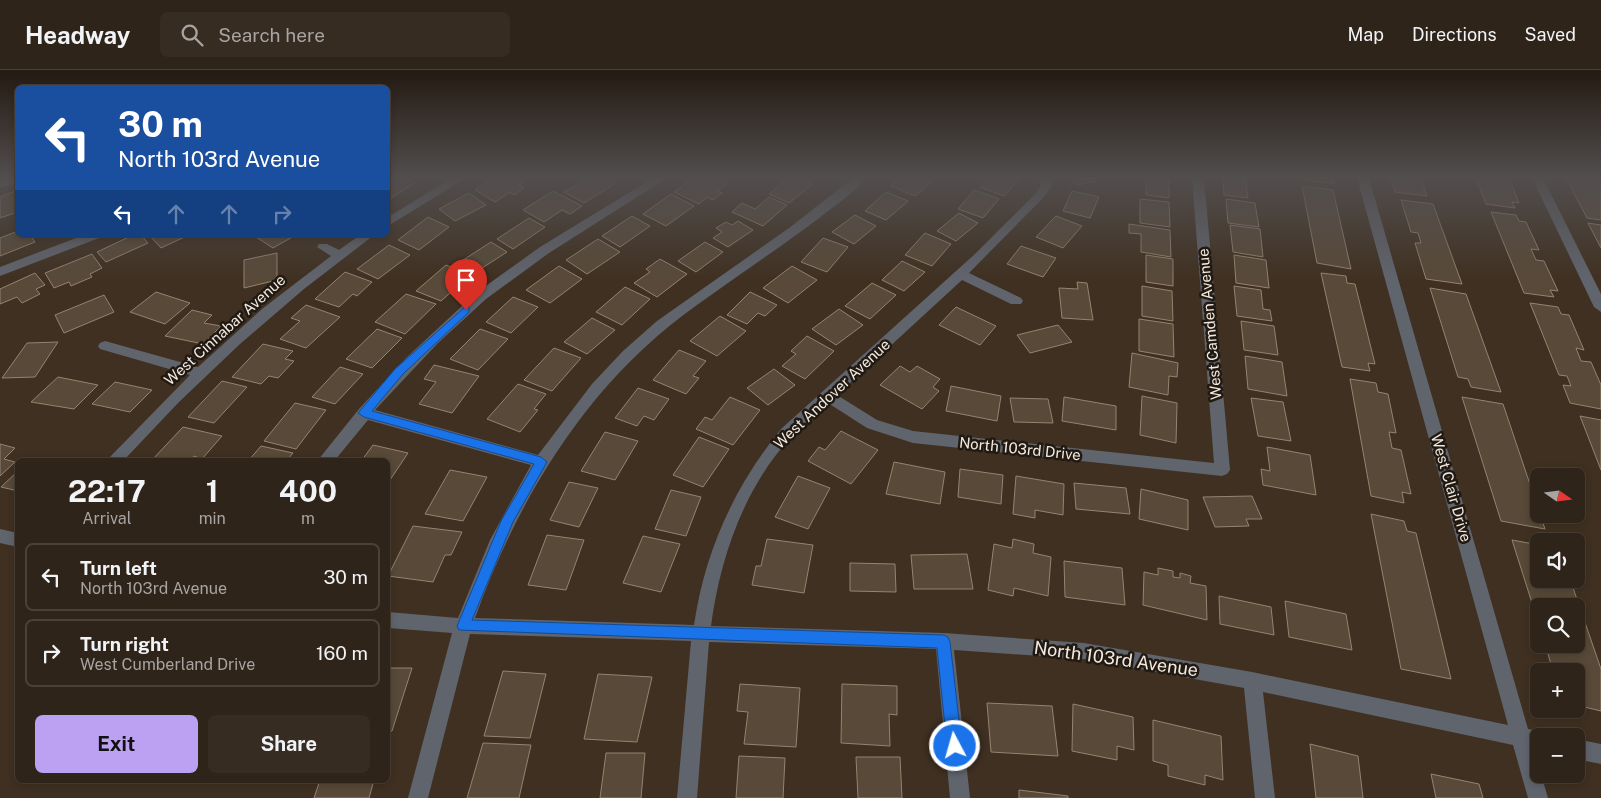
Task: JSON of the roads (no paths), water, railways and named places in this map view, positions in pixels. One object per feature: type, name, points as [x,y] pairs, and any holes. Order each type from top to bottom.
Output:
[{"type":"street","points":[[390,221],[405,212]]},
{"type":"street","points":[[328,458],[399,372],[438,334],[494,286],[545,250],[607,212]]},
{"type":"street","points":[[418,798],[463,626],[508,521],[541,462],[595,388],[637,346],[690,303],[817,212]]},
{"type":"street","name":"West Andover Avenue","points":[[687,798],[702,634],[715,565],[742,497],[776,445],[961,274],[1022,212]]},
{"type":"street","name":"West Camden Avenue","points":[[1201,212],[1222,470]]},
{"type":"street","name":"West Clair Drive","points":[[1372,212],[1530,739]]},
{"type":"street","points":[[1554,212],[1601,307]]},
{"type":"street","points":[[0,272],[90,237]]},
{"type":"street","name":"West Cinnabar Avenue","points":[[117,458],[199,372],[280,301],[365,237]]},
{"type":"street","points":[[323,247],[340,255]]},
{"type":"street","points":[[961,274],[1016,301]]},
{"type":"street","points":[[105,346],[199,372]]},
{"type":"street","name":"North 103rd Drive","points":[[828,395],[872,424],[913,437],[1222,470]]},
{"type":"street","points":[[364,413],[541,462]]},
{"type":"street","points":[[0,536],[15,539]]},
{"type":"street","name":"North 103rd Avenue","points":[[390,620],[463,626],[944,642],[1084,650],[1252,680],[1530,739]]},
{"type":"street","points":[[944,642],[960,798]]},
{"type":"street","points":[[1252,680],[1265,798]]},
{"type":"street","points":[[1585,751],[1601,754]]},
{"type":"street","name":"West Clair Drive","points":[[1536,783],[1538,798]]}]
